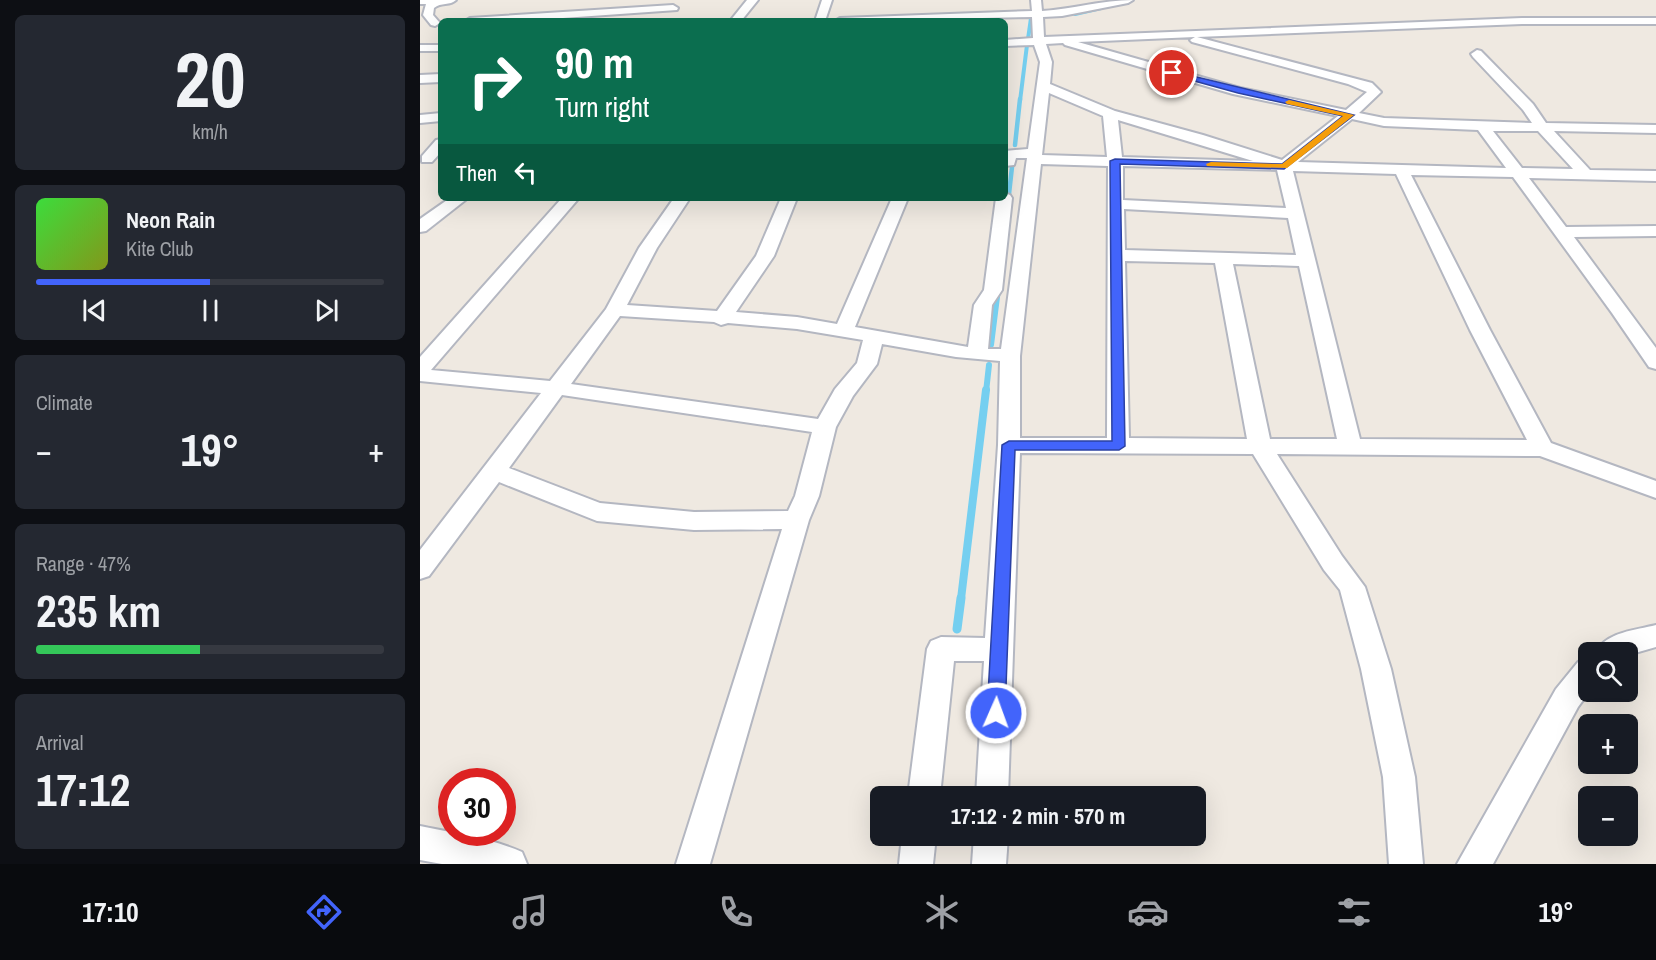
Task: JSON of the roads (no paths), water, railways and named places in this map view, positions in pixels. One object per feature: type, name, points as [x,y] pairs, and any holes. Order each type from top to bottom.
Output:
[{"type":"street","points":[[420,1],[451,0]]},
{"type":"street","points":[[600,13],[614,0]]},
{"type":"street","points":[[738,18],[753,0]]},
{"type":"street","points":[[821,18],[827,0]]},
{"type":"street","points":[[992,786],[1009,445],[1010,356],[1049,40],[1037,15],[1036,0]]},
{"type":"street","points":[[889,17],[1037,15],[1062,13],[1105,2],[1128,0]]},
{"type":"street","points":[[436,1],[429,7],[428,15],[438,22]]},
{"type":"street","points":[[965,16],[968,2]]},
{"type":"street","points":[[522,18],[600,13],[677,4]]},
{"type":"street","points":[[664,18],[677,4]]},
{"type":"street","points":[[1008,43],[1554,20],[1656,21]]},
{"type":"street","points":[[420,23],[438,22]]},
{"type":"street","points":[[1177,34],[1239,53],[1352,81],[1375,92],[1350,115],[1284,166]]},
{"type":"street","points":[[1049,40],[1238,91],[1384,122],[1483,127],[1656,129]]},
{"type":"street","points":[[420,48],[438,48]]},
{"type":"street","points":[[1477,54],[1528,107],[1542,127],[1585,174]]},
{"type":"street","points":[[420,80],[438,78]]},
{"type":"street","points":[[1043,86],[1110,114],[1198,138],[1284,166]]},
{"type":"street","points":[[1110,114],[1115,161],[1119,446]]},
{"type":"street","points":[[420,119],[438,117]]},
{"type":"street","points":[[1483,127],[1656,363]]},
{"type":"street","points":[[1008,159],[1010,154],[1115,161],[1656,176]]},
{"type":"street","points":[[1284,166],[1350,447]]},
{"type":"street","points":[[1401,170],[1480,330],[1542,448]]},
{"type":"street","points":[[420,227],[456,201]]},
{"type":"street","points":[[420,370],[569,201]]},
{"type":"street","points":[[420,569],[615,310],[648,248],[680,201]]},
{"type":"street","points":[[721,319],[765,256],[788,201]]},
{"type":"street","points":[[843,331],[899,201]]},
{"type":"street","points":[[977,353],[983,305],[993,290],[1004,201]]},
{"type":"street","points":[[1115,204],[1295,213]]},
{"type":"street","points":[[1562,232],[1656,231]]},
{"type":"street","points":[[1116,255],[1307,261]]},
{"type":"street","points":[[1223,258],[1260,446],[1333,563],[1352,587],[1376,669],[1399,777],[1406,864]]},
{"type":"street","points":[[615,310],[795,323],[874,335],[923,346],[1010,356]]},
{"type":"street","points":[[693,864],[797,520],[807,496],[825,427],[843,394],[867,364],[874,335]]},
{"type":"street","points":[[420,375],[556,388],[825,427]]},
{"type":"street","points":[[1009,445],[1542,448],[1656,490]]},
{"type":"street","points":[[494,471],[597,512],[694,521],[797,520]]},
{"type":"street","points":[[1634,642],[1656,636]]},
{"type":"street","points":[[925,786],[941,649],[998,650]]},
{"type":"street","points":[[1474,864],[1567,698],[1578,684]]},
{"type":"street","points":[[420,843],[467,852],[510,864]]},
{"type":"street","points":[[916,864],[918,846]]},
{"type":"street","points":[[989,864],[990,846]]},
{"type":"waterway","points":[[1075,14],[1101,8]]},
{"type":"waterway","points":[[1028,39],[1031,18]]},
{"type":"waterway","points":[[1020,101],[1027,45]]},
{"type":"waterway","points":[[1015,145],[1020,99]]},
{"type":"waterway","points":[[1008,203],[1013,158]]},
{"type":"waterway","points":[[991,345],[998,289]]},
{"type":"waterway","points":[[986,392],[989,365]]},
{"type":"waterway","points":[[961,599],[986,390]]},
{"type":"waterway","points":[[957,629],[961,598]]}]
